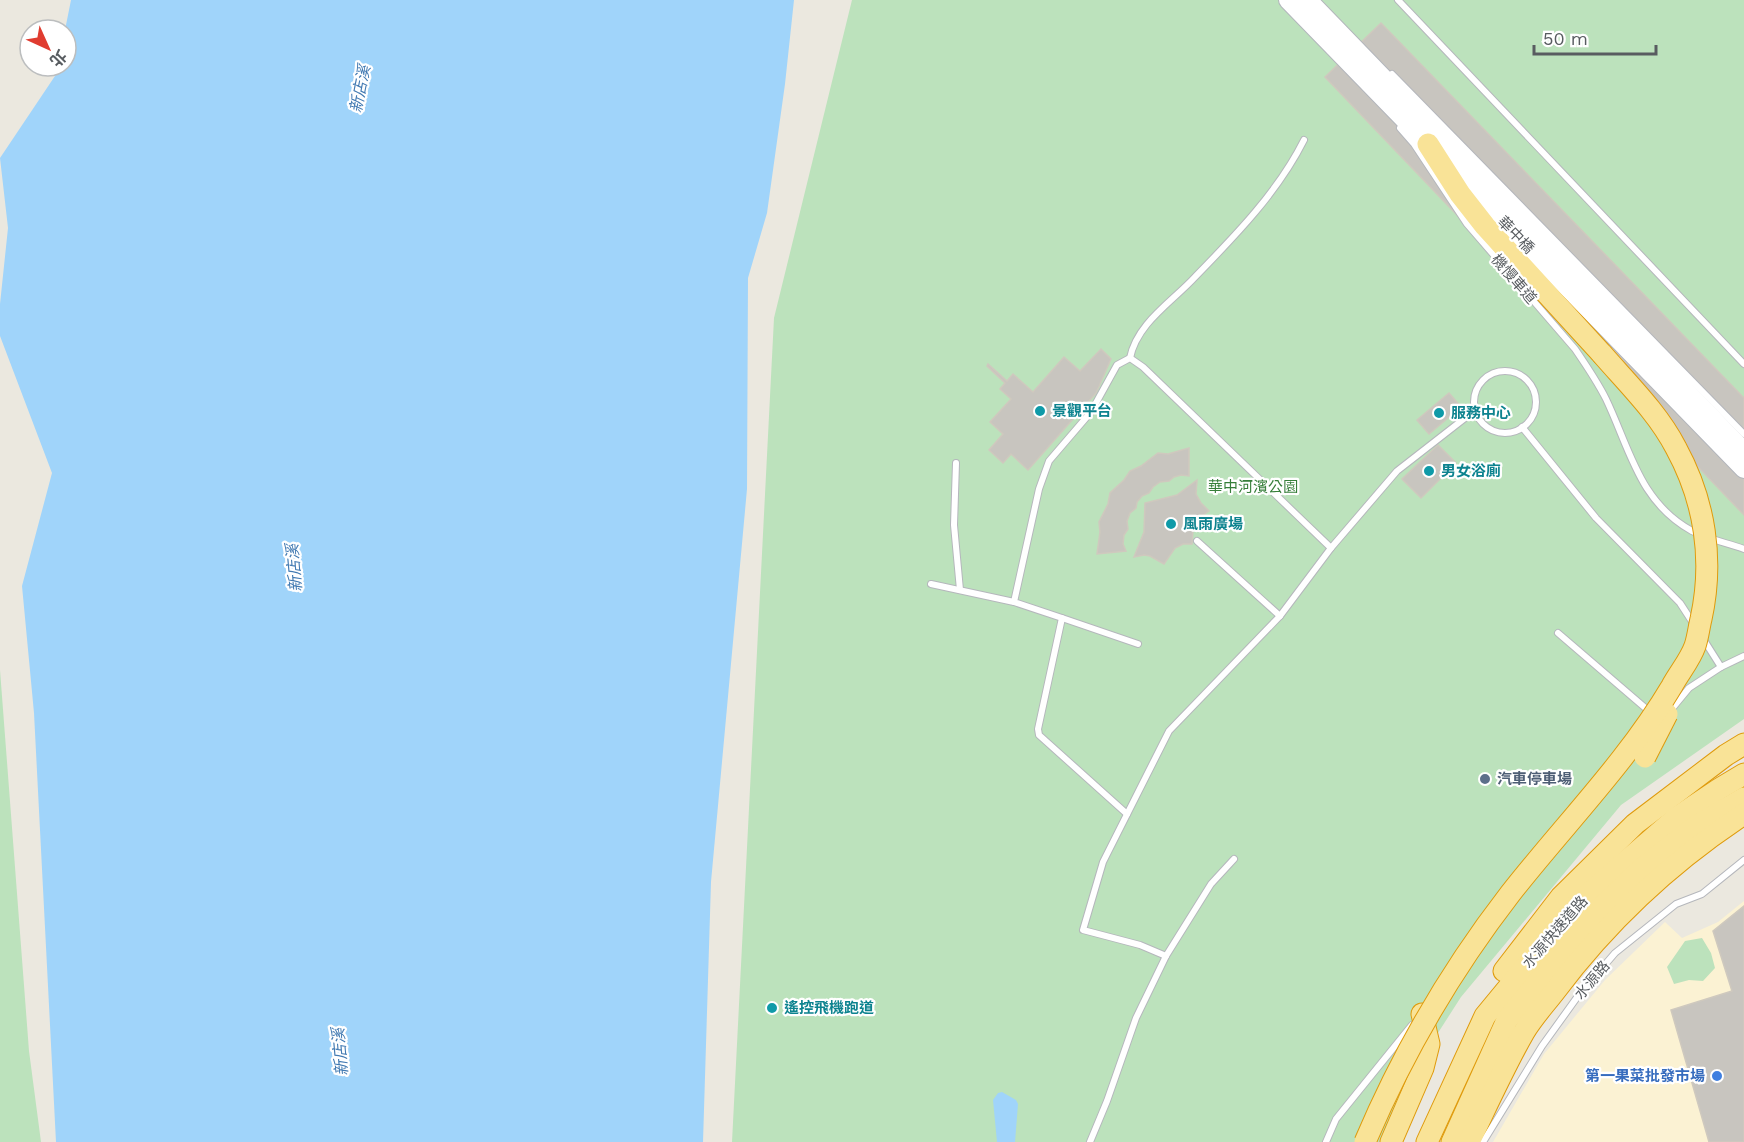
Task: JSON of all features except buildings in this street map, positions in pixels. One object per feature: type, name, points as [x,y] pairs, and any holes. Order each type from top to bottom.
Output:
[{"type":"highway","points":[[1428,144],[1460,194],[1485,226],[1640,398],[1676,448],[1701,511],[1707,539],[1708,570],[1704,606],[1695,646],[1673,703],[1639,754]]},
{"type":"highway","points":[[1365,1142],[1411,1048],[1458,967],[1509,895],[1627,751],[1662,703],[1695,646]]},
{"type":"highway","points":[[1485,1016],[1498,979],[1561,897],[1635,824],[1744,744]]},
{"type":"highway","name":"水源快速道路","points":[[1427,1142],[1485,1016],[1579,902],[1676,818],[1744,774]]},
{"type":"highway","name":"水源快速道路","points":[[1452,1142],[1507,1020],[1591,917],[1641,869],[1695,826],[1744,798]]},
{"type":"highway","points":[[1469,1142],[1525,1030],[1569,972],[1613,923],[1665,872],[1716,832],[1744,814]]},
{"type":"highway","points":[[1391,1142],[1423,1068],[1429,1044],[1422,1014]]},
{"type":"main road","name":"華中橋","points":[[1288,0],[1744,469]]},
{"type":"main road","name":"華中橋","points":[[1308,0],[1744,451]]},
{"type":"lane","points":[[1398,0],[1744,364]]},
{"type":"lane","points":[[1386,68],[1744,434]]},
{"type":"lane","name":"機慢車道","points":[[1396,123],[1414,144],[1467,224],[1575,349],[1590,370],[1606,400],[1641,480],[1651,495],[1674,518],[1695,532],[1744,549]]},
{"type":"lane","points":[[1014,602],[1039,489],[1048,461],[1091,412],[1117,366],[1130,358],[1133,343],[1147,325],[1241,228],[1294,160],[1304,140]]},
{"type":"lane","points":[[1130,358],[1143,367],[1331,548]]},
{"type":"lane","points":[[1499,371],[1510,371],[1529,382],[1536,401],[1534,411],[1522,428],[1514,432],[1494,431],[1485,426],[1474,411],[1476,390],[1489,375],[1499,371]]},
{"type":"lane","points":[[1166,956],[1140,945],[1083,930],[1103,862],[1169,731],[1280,616],[1331,548],[1397,471],[1474,411]]},
{"type":"lane","points":[[1522,428],[1596,518],[1680,603],[1721,667]]},
{"type":"lane","points":[[956,463],[954,525],[960,590]]},
{"type":"lane","points":[[1197,541],[1280,616]]},
{"type":"lane","points":[[931,584],[1014,602],[1138,644]]},
{"type":"lane","points":[[1062,618],[1038,729],[1040,735],[1127,814]]},
{"type":"lane","points":[[1558,633],[1662,722]]},
{"type":"lane","points":[[1581,821],[1639,754],[1689,688],[1721,667],[1744,656]]},
{"type":"lane","points":[[1089,1142],[1107,1101],[1136,1018],[1166,956],[1211,884],[1234,859]]},
{"type":"lane","name":"水源路","points":[[1484,1142],[1542,1046],[1578,996],[1615,953],[1676,904],[1702,894],[1744,860]]},
{"type":"lane","points":[[1326,1142],[1336,1119],[1513,903]]},
{"type":"shaded area","name":"第一果菜批發市場","points":[[1744,901],[1744,1142],[1493,1142],[1544,1054],[1605,980],[1665,922],[1682,938],[1718,922]]},
{"type":"green space","name":"華中河濱公園","points":[[852,0],[1744,0],[1744,719],[1621,805],[1461,997],[1411,1075],[1388,1142],[732,1142],[774,318]]},
{"type":"green space","points":[[0,670],[29,1051],[41,1142],[0,1142]]},
{"type":"green space","points":[[1702,938],[1711,953],[1715,968],[1703,981],[1689,980],[1674,984],[1667,967],[1685,941]]},
{"type":"water","name":"新店溪","points":[[71,0],[794,0],[767,213],[748,278],[747,489],[711,882],[703,1142],[56,1142],[34,713],[22,586],[52,473],[0,336],[0,304],[8,228],[0,158],[54,78],[78,78],[78,18],[67,18]]},
{"type":"water","points":[[1002,1092],[1016,1100],[1018,1104],[1015,1142],[997,1142],[993,1100],[998,1093]]},
{"type":"place","name":"景觀平台","points":[[1040,411]]},
{"type":"place","name":"服務中心","points":[[1439,413]]},
{"type":"place","name":"男女浴廁","points":[[1429,471]]},
{"type":"place","name":"風雨廣場","points":[[1171,524]]},
{"type":"place","name":"汽車停車場","points":[[1485,779]]},
{"type":"place","name":"遙控飛機跑道","points":[[772,1008]]},
{"type":"place","name":"第一果菜批發市場","points":[[1717,1076]]}]
